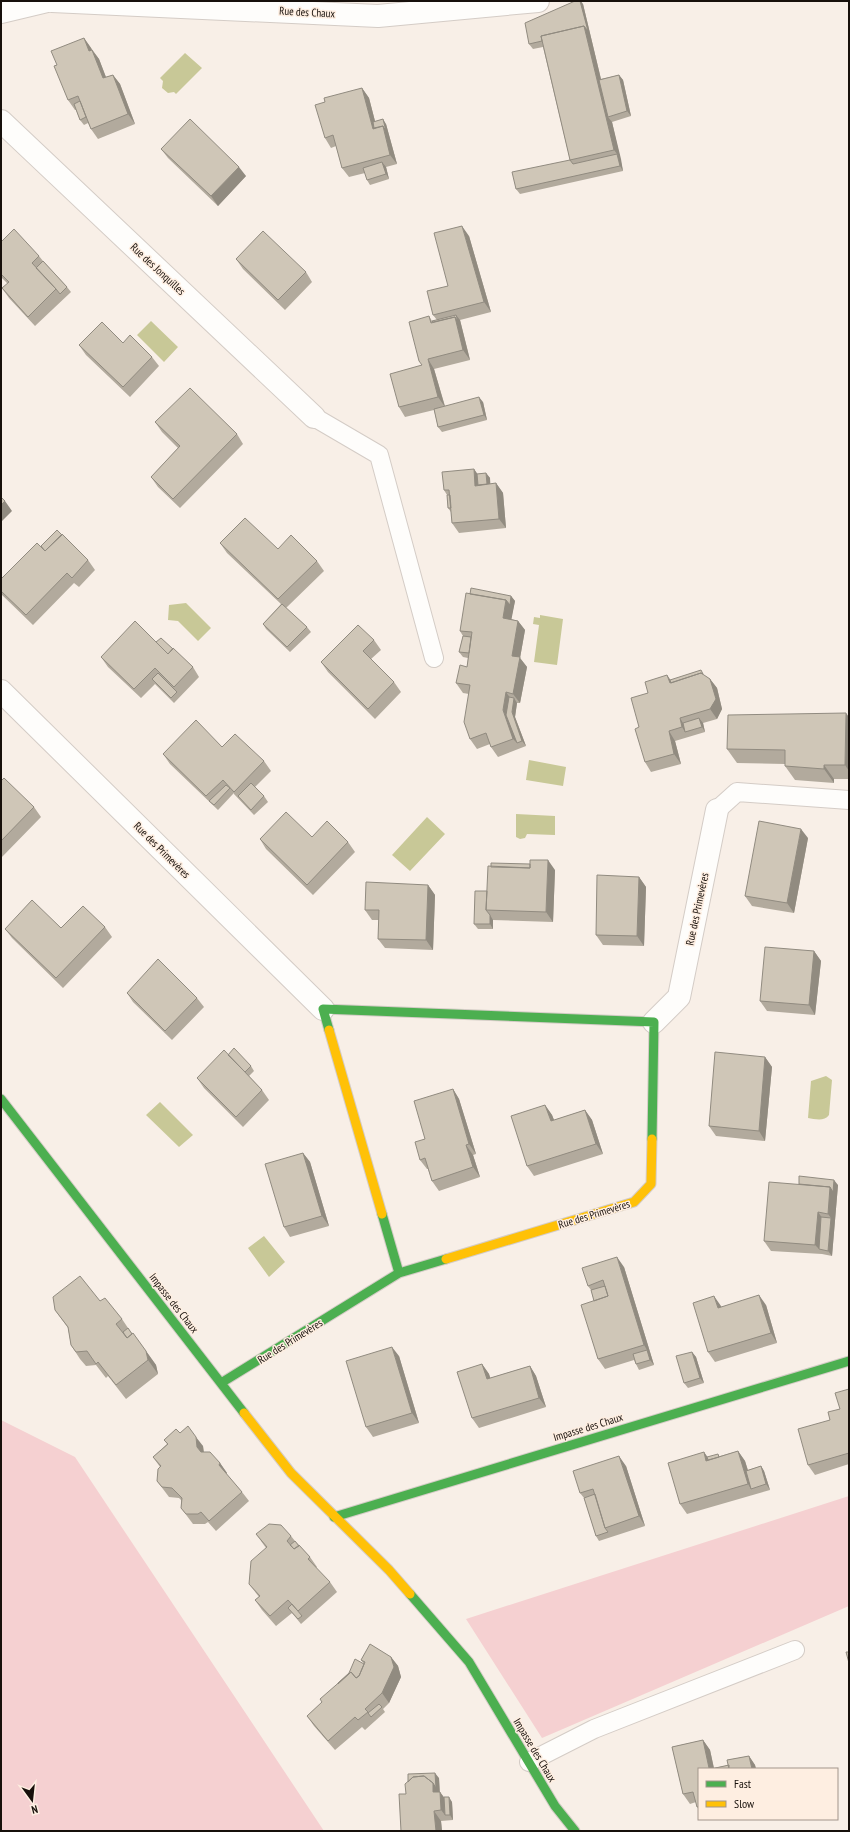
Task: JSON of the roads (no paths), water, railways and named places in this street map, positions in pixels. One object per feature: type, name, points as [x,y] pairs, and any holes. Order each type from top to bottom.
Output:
[{"type":"street","points":[[1,12],[47,1]]},
{"type":"street","name":"Rue des Chaux","points":[[52,1],[378,16],[538,1]]},
{"type":"street","name":"Rue des Jonquilles","points":[[1,121],[314,417]]},
{"type":"street","name":"Rue des Primevères","points":[[1,691],[323,1009],[399,1273]]},
{"type":"street","name":"Rue des Primevères","points":[[221,1383],[399,1273],[634,1202],[651,1184],[654,1022],[679,997],[717,810]]},
{"type":"street","points":[[323,1009],[654,1022]]},
{"type":"street","name":"Impasse des Chaux","points":[[1,1099],[291,1473],[389,1570],[469,1662],[555,1806],[575,1831]]},
{"type":"street","name":"Impasse des Chaux","points":[[334,1517],[849,1361]]},
{"type":"lane","points":[[314,417],[379,455],[434,658]]},
{"type":"lane","points":[[717,810],[737,792],[849,800]]},
{"type":"lane","points":[[529,1762],[594,1729],[795,1650]]}]
